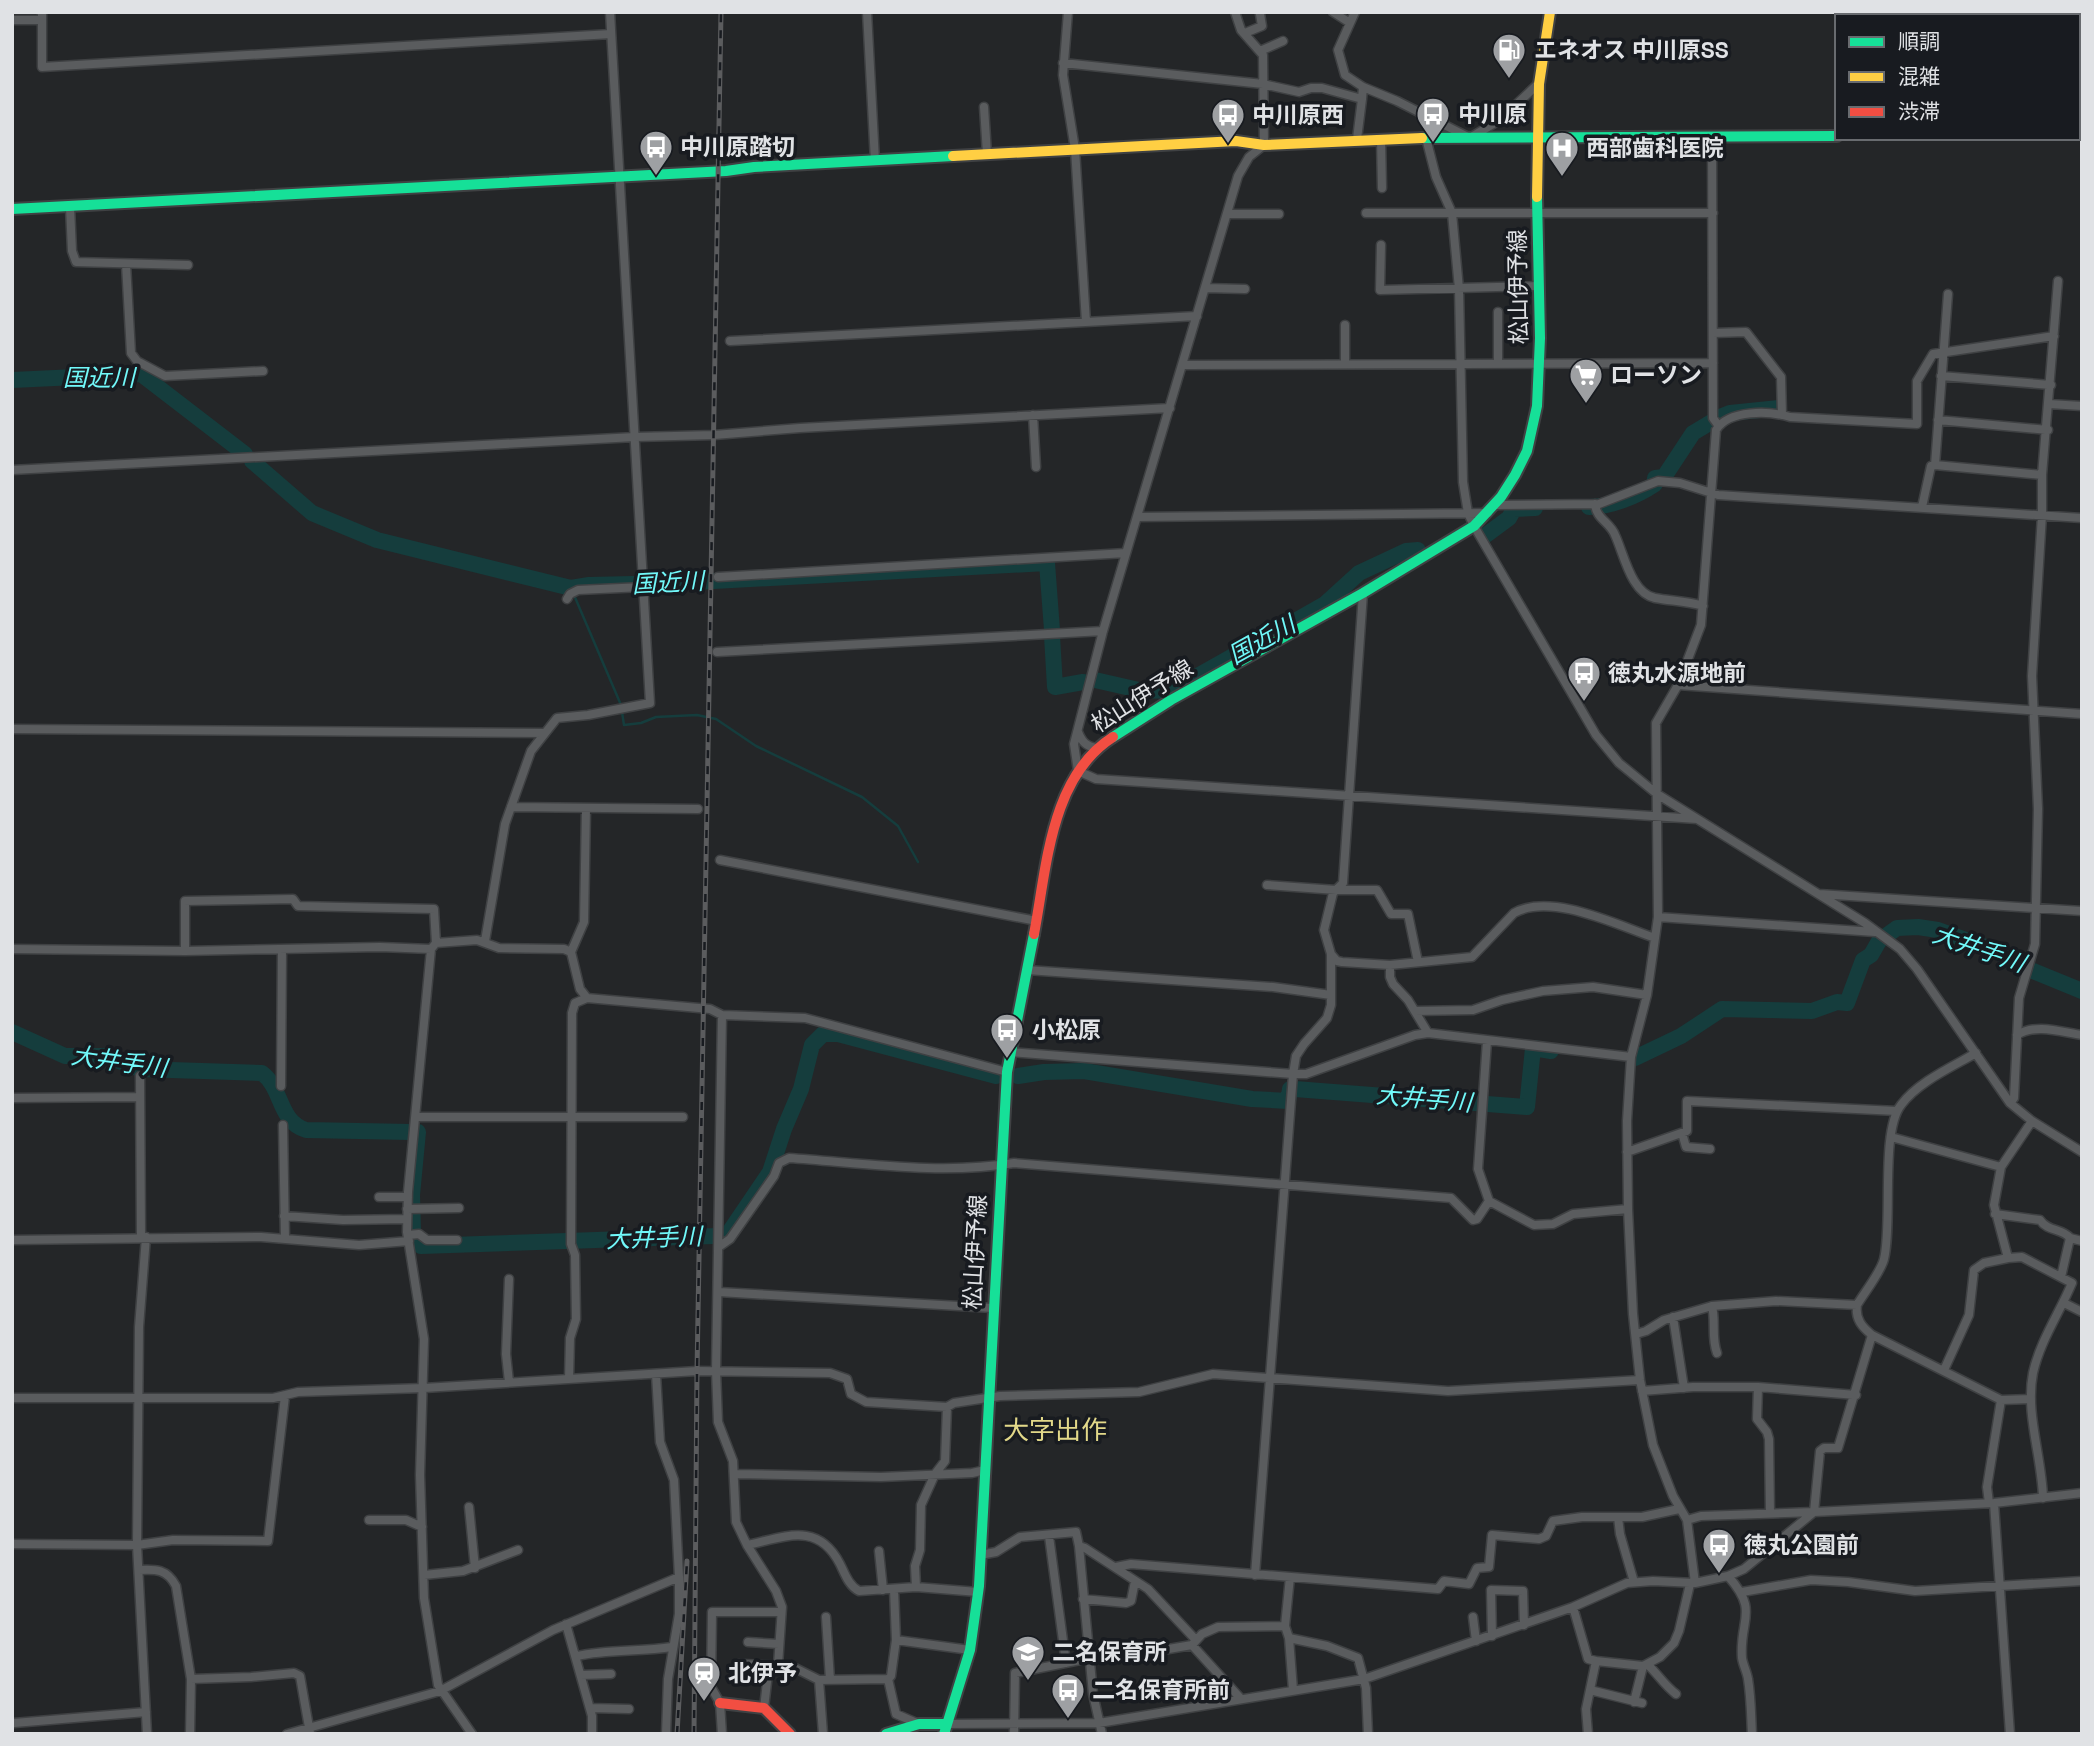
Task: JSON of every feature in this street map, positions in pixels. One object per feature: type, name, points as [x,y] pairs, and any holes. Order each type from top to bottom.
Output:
[{"type":"main road","name":"松山伊予線","points":[[945,1729],[970,1650],[978,1592],[1007,1072],[1054,831],[1064,798],[1078,771],[1096,748],[1171,700],[1363,593],[1474,526],[1492,509],[1518,470],[1532,437],[1540,365],[1538,138],[1540,82],[1550,12]]},
{"type":"main road","points":[[12,209],[1236,141],[1264,145],[1357,139],[1835,136]]},
{"type":"main road","points":[[720,1703],[764,1708],[790,1734]]},
{"type":"main road","points":[[886,1734],[919,1724],[945,1729]]},
{"type":"street","points":[[485,941],[505,824],[531,751],[557,718],[650,703],[610,12]]},
{"type":"street","points":[[867,12],[875,160]]},
{"type":"street","points":[[1068,12],[1063,75],[1075,149],[1086,322]]},
{"type":"street","points":[[1235,12],[1264,62],[1264,145],[1255,150],[1242,166],[1126,553],[1078,732],[1074,752],[1078,771],[1096,779],[1697,819]]},
{"type":"street","points":[[1333,12],[1350,23]]},
{"type":"street","points":[[1355,12],[1338,50],[1345,75],[1363,87],[1470,138],[1501,119],[1540,82]]},
{"type":"street","points":[[1245,33],[1262,26],[1260,14]]},
{"type":"street","points":[[12,20],[42,16],[42,67],[611,34]]},
{"type":"street","points":[[1260,51],[1283,41]]},
{"type":"street","points":[[1063,63],[1263,84],[1299,92],[1322,88],[1362,100]]},
{"type":"street","points":[[1357,139],[1363,87]]},
{"type":"street","points":[[984,107],[986,154]]},
{"type":"street","points":[[1712,137],[1713,418],[1718,425]]},
{"type":"street","points":[[1426,138],[1436,177],[1452,213],[1459,289],[1463,482],[1468,513],[1596,735],[1619,763],[1657,794],[1900,949],[1917,969],[2010,1104],[2082,1152]]},
{"type":"street","points":[[1381,139],[1382,188]]},
{"type":"street","points":[[70,207],[72,251],[76,261],[188,265]]},
{"type":"street","points":[[1366,213],[1713,213]]},
{"type":"street","points":[[1227,214],[1279,214]]},
{"type":"street","points":[[1381,244],[1380,290],[1539,286]]},
{"type":"street","points":[[126,264],[131,353],[137,362],[165,376],[263,372]]},
{"type":"street","points":[[2010,1104],[2014,1098],[2019,998],[2035,944],[2038,809],[2033,711],[2034,619],[2042,515],[2042,475],[2048,430],[2058,281]]},
{"type":"street","points":[[1205,288],[1245,289]]},
{"type":"street","points":[[1935,465],[1948,294]]},
{"type":"street","points":[[1497,312],[1498,364]]},
{"type":"street","points":[[730,341],[1197,316]]},
{"type":"street","points":[[1345,325],[1345,364]]},
{"type":"street","points":[[1713,333],[1746,332],[1782,381],[1782,415]]},
{"type":"street","points":[[1718,425],[1738,416],[1773,412],[1790,417],[1917,424],[1917,382],[1933,354],[2054,336]]},
{"type":"street","points":[[1183,365],[1713,363]]},
{"type":"street","points":[[1941,376],[2050,384]]},
{"type":"street","points":[[2049,404],[2082,406]]},
{"type":"street","points":[[12,470],[714,435],[1170,408]]},
{"type":"street","points":[[1033,415],[1036,467]]},
{"type":"street","points":[[1938,421],[2048,430]]},
{"type":"street","points":[[1645,1665],[1660,1657],[1674,1643],[1685,1614],[1692,1583],[1687,1520],[1679,1509],[1653,1446],[1640,1380],[1628,1209],[1627,1152],[1631,1057],[1647,995],[1658,917],[1656,723],[1678,685],[1701,625],[1710,492],[1718,425]]},
{"type":"street","points":[[1922,508],[1931,466],[2042,475]]},
{"type":"street","points":[[1137,517],[1468,513],[1492,509],[1595,506],[1658,481],[1680,482],[1718,495],[2082,518]]},
{"type":"street","points":[[1595,506],[1598,515],[1612,530],[1630,572],[1643,592],[1651,597],[1681,600],[1703,606]]},
{"type":"street","points":[[718,577],[1126,553]]},
{"type":"street","points":[[567,599],[578,590],[643,587]]},
{"type":"street","points":[[1255,1575],[1293,1074],[1296,1056],[1327,1018],[1331,995],[1331,954],[1324,930],[1329,905],[1336,890],[1343,883],[1363,593]]},
{"type":"street","points":[[718,652],[1103,631]]},
{"type":"street","points":[[1678,685],[2082,714]]},
{"type":"street","points":[[12,729],[545,733]]},
{"type":"street","points":[[1078,732],[1082,741],[1096,748]]},
{"type":"street","points":[[511,807],[698,809]]},
{"type":"street","points":[[586,808],[584,922],[571,953],[580,989],[587,998]]},
{"type":"street","points":[[720,860],[1037,921]]},
{"type":"street","points":[[1266,885],[1377,890],[1391,914],[1408,914],[1418,962]]},
{"type":"street","points":[[1817,894],[2082,911]]},
{"type":"street","points":[[185,951],[185,901],[293,899],[298,906],[434,909],[433,946],[408,1196],[411,1209],[407,1219],[424,1326],[420,1475],[424,1598],[440,1691],[472,1734]]},
{"type":"street","points":[[1331,954],[1336,961],[1390,965],[1472,957],[1514,913],[1543,905],[1595,918],[1655,938]]},
{"type":"street","points":[[1658,917],[1876,932]]},
{"type":"street","points":[[12,949],[185,951],[433,946],[485,941],[499,948],[555,947],[571,953]]},
{"type":"street","points":[[281,1086],[282,949]]},
{"type":"street","points":[[1390,965],[1390,977],[1428,1033]]},
{"type":"street","points":[[1027,970],[1273,987],[1331,995]]},
{"type":"street","points":[[1415,1011],[1473,1010],[1543,991],[1593,987],[1647,995]]},
{"type":"street","points":[[569,1379],[570,1338],[576,1319],[575,1255],[571,1244],[572,1007],[579,1000],[587,998],[710,1009],[722,1014],[805,1018],[1007,1072]]},
{"type":"street","points":[[722,1014],[716,1371],[718,1422],[733,1461],[736,1522],[776,1591],[781,1612],[779,1644],[764,1708]]},
{"type":"street","points":[[2017,1035],[2024,1031],[2041,1029],[2082,1035]]},
{"type":"street","points":[[1010,1052],[1306,1074],[1415,1035],[1428,1033],[1631,1057]]},
{"type":"street","points":[[1488,1041],[1478,1169],[1489,1200],[1511,1210],[1528,1223],[1542,1225],[1564,1220],[1573,1214],[1628,1209]]},
{"type":"street","points":[[1976,1054],[1922,1086],[1902,1103],[1897,1111],[1891,1137],[1884,1261],[1857,1305],[1857,1319],[1872,1335],[2001,1400],[2031,1399]]},
{"type":"street","points":[[140,1076],[144,1237],[139,1326],[137,1545],[147,1734]]},
{"type":"street","points":[[12,1098],[139,1097]]},
{"type":"street","points":[[1627,1152],[1687,1131],[1688,1101],[1897,1111]]},
{"type":"street","points":[[416,1117],[683,1117]]},
{"type":"street","points":[[2008,1258],[1994,1205],[2001,1167],[2032,1121]]},
{"type":"street","points":[[284,1125],[285,1238]]},
{"type":"street","points":[[1682,1133],[1686,1147],[1710,1149]]},
{"type":"street","points":[[1891,1137],[2001,1167]]},
{"type":"street","points":[[720,1240],[730,1239],[784,1159],[939,1167],[1001,1166],[1014,1163],[1451,1198],[1473,1220],[1477,1219],[1489,1200]]},
{"type":"street","points":[[379,1197],[408,1196]]},
{"type":"street","points":[[411,1209],[459,1208]]},
{"type":"street","points":[[1995,1214],[2040,1220],[2045,1227],[2082,1241]]},
{"type":"street","points":[[284,1216],[357,1220],[407,1219]]},
{"type":"street","points":[[12,1240],[285,1238],[359,1245],[411,1236],[427,1240],[457,1240]]},
{"type":"street","points":[[2061,1276],[2070,1238]]},
{"type":"street","points":[[1944,1370],[1969,1315],[1974,1270],[1984,1263],[2022,1257],[2072,1283],[2042,1345],[2034,1371],[2031,1399],[2043,1498]]},
{"type":"street","points":[[509,1279],[506,1354],[509,1382]]},
{"type":"street","points":[[719,1292],[993,1308]]},
{"type":"street","points":[[1636,1334],[1673,1317],[1712,1306],[1776,1301],[1857,1305]]},
{"type":"street","points":[[2064,1303],[2082,1312]]},
{"type":"street","points":[[1712,1306],[1713,1336],[1717,1353]]},
{"type":"street","points":[[1673,1317],[1684,1388]]},
{"type":"street","points":[[945,1729],[1015,1729],[1099,1723],[1364,1678],[1524,1625],[1573,1607],[1612,1588],[1634,1582],[1692,1583],[1728,1576],[1744,1569],[1814,1512],[1820,1451],[1824,1448],[1838,1448],[1872,1335]]},
{"type":"street","points":[[12,1398],[249,1398],[285,1396],[298,1392],[424,1388],[716,1371],[830,1373],[847,1379],[857,1399],[866,1402],[947,1407],[954,1403],[1000,1396],[1139,1392],[1213,1374],[1448,1391],[1640,1380]]},
{"type":"street","points":[[656,1374],[660,1442],[674,1480],[679,1577],[679,1614],[668,1679],[666,1734]]},
{"type":"street","points":[[1642,1391],[1758,1387],[1856,1395]]},
{"type":"street","points":[[1758,1387],[1757,1419],[1769,1439],[1770,1513]]},
{"type":"street","points":[[12,1544],[137,1545],[173,1540],[268,1541],[285,1396]]},
{"type":"street","points":[[2001,1400],[1987,1487],[2000,1586],[2010,1734]]},
{"type":"street","points":[[916,1587],[915,1566],[920,1549],[921,1505],[944,1461],[947,1407]]},
{"type":"street","points":[[734,1474],[881,1477],[972,1473],[985,1470]]},
{"type":"street","points":[[1687,1520],[1701,1516],[1991,1503],[2082,1493]]},
{"type":"street","points":[[469,1507],[475,1568]]},
{"type":"street","points":[[1116,1567],[1131,1564],[1438,1589],[1444,1581],[1469,1584],[1477,1568],[1489,1567],[1492,1535],[1539,1538],[1546,1536],[1553,1521],[1642,1517],[1679,1509]]},
{"type":"street","points":[[1618,1517],[1620,1534],[1634,1582]]},
{"type":"street","points":[[369,1520],[406,1520],[422,1528]]},
{"type":"street","points":[[980,1555],[996,1552],[1020,1537],[1076,1532],[1093,1694],[1102,1734]]},
{"type":"street","points":[[747,1545],[798,1535],[811,1536],[833,1550],[854,1589],[859,1591],[916,1587],[978,1592]]},
{"type":"street","points":[[1049,1536],[1066,1663]]},
{"type":"street","points":[[1079,1546],[1148,1589],[1241,1699]]},
{"type":"street","points":[[424,1576],[475,1568],[518,1550]]},
{"type":"street","points":[[879,1551],[883,1590]]},
{"type":"street","points":[[139,1570],[158,1569],[172,1579],[176,1586],[191,1679],[190,1734]]},
{"type":"street","points":[[1728,1576],[1742,1592],[1747,1619],[1742,1657],[1748,1676],[1752,1734]]},
{"type":"street","points":[[288,1734],[309,1731],[440,1691],[566,1624],[679,1577]]},
{"type":"street","points":[[1290,1577],[1285,1626],[1289,1639],[1293,1690]]},
{"type":"street","points":[[1742,1592],[1811,1580],[1848,1581],[1915,1591],[2082,1581]]},
{"type":"street","points":[[1083,1599],[1126,1603],[1131,1601],[1135,1581]]},
{"type":"street","points":[[894,1589],[896,1640],[891,1676],[888,1679],[896,1714],[919,1724]]},
{"type":"street","points":[[1492,1636],[1491,1590],[1523,1591],[1524,1625]]},
{"type":"street","points":[[1573,1607],[1588,1658],[1645,1665],[1660,1676],[1663,1684],[1676,1694]]},
{"type":"street","points":[[722,1734],[720,1703],[711,1687],[712,1612],[781,1612]]},
{"type":"street","points":[[826,1617],[830,1680]]},
{"type":"street","points":[[1473,1617],[1476,1641]]},
{"type":"street","points":[[566,1624],[590,1708],[592,1734]]},
{"type":"street","points":[[1015,1729],[1015,1673],[1115,1653],[1152,1652],[1194,1642],[1218,1627],[1285,1626]]},
{"type":"street","points":[[827,1634],[839,1633]]},
{"type":"street","points":[[1289,1639],[1327,1646],[1358,1658],[1364,1678],[1368,1734]]},
{"type":"street","points":[[896,1640],[970,1650]]},
{"type":"street","points":[[748,1642],[779,1644]]},
{"type":"street","points":[[577,1656],[672,1647]]},
{"type":"street","points":[[1588,1734],[1587,1709],[1596,1661]]},
{"type":"street","points":[[739,1664],[795,1668],[819,1680],[888,1679]]},
{"type":"street","points":[[1590,1690],[1638,1703],[1645,1665]]},
{"type":"street","points":[[191,1679],[294,1673],[299,1676],[309,1731]]},
{"type":"street","points":[[582,1675],[611,1674]]},
{"type":"street","points":[[819,1680],[823,1734]]},
{"type":"street","points":[[590,1708],[629,1709]]},
{"type":"street","points":[[14,1734],[13,1722],[146,1712]]},
{"type":"waterway","name":"国近川","points":[[12,380],[141,374],[245,454]]},
{"type":"waterway","name":"国近川","points":[[1715,419],[1730,413],[1779,408]]},
{"type":"waterway","name":"国近川","points":[[1655,478],[1664,477],[1693,433],[1713,421]]},
{"type":"waterway","name":"国近川","points":[[252,461],[312,513],[377,540],[571,588],[1047,563],[1052,630]]},
{"type":"waterway","name":"国近川","points":[[1589,507],[1624,500],[1655,484]]},
{"type":"waterway","name":"国近川","points":[[1486,535],[1509,518],[1514,509],[1535,508]]},
{"type":"waterway","name":"国近川","points":[[1095,680],[1139,690],[1171,691],[1325,604],[1359,573],[1406,551],[1418,550]]},
{"type":"waterway","points":[[574,595],[621,705]]},
{"type":"waterway","name":"国近川","points":[[1052,636],[1055,687],[1083,682]]},
{"type":"waterway","points":[[622,712],[624,725],[641,723],[656,717],[697,715],[716,719],[756,746],[862,797],[898,826],[918,862]]},
{"type":"waterway","name":"大井手川","points":[[1635,1058],[1681,1036],[1722,1009],[1812,1011],[1837,1002],[1847,1003],[1863,960],[1871,955],[1879,941],[1897,928],[1938,930],[1994,950],[2033,971],[2082,991]]},
{"type":"waterway","name":"大井手川","points":[[12,1032],[65,1056],[106,1056],[140,1069],[262,1073],[274,1087],[290,1120],[306,1130],[411,1132]]},
{"type":"waterway","name":"大井手川","points":[[418,1132],[412,1195],[413,1231],[421,1246],[725,1235],[770,1172],[801,1089],[812,1045],[823,1034],[838,1034],[996,1076]]},
{"type":"waterway","name":"大井手川","points":[[1295,1089],[1527,1107],[1533,1048],[1551,1051]]},
{"type":"waterway","name":"大井手川","points":[[1018,1076],[1084,1071],[1252,1099],[1288,1101],[1290,1089]]},
{"type":"railway","points":[[694,1734],[697,1371],[721,12]]},
{"type":"railway","points":[[677,1734],[687,1561]]},
{"type":"traffic: fast","points":[[1422,138],[1835,136]]},
{"type":"traffic: fast","points":[[12,209],[726,171],[754,167],[953,156]]},
{"type":"traffic: fast","points":[[1113,737],[1171,700],[1363,593],[1474,526],[1501,497],[1527,451],[1537,406],[1540,338],[1537,197]]},
{"type":"traffic: fast","points":[[944,1734],[970,1650],[979,1586],[1007,1072],[1034,934]]},
{"type":"traffic: fast","points":[[886,1734],[919,1724],[947,1724]]},
{"type":"traffic: slow","points":[[1537,197],[1539,84],[1550,12]]},
{"type":"traffic: slow","points":[[953,156],[1236,141],[1264,145],[1422,138]]},
{"type":"traffic: jam","points":[[1034,934],[1048,853],[1064,799],[1076,775],[1092,754],[1113,737]]},
{"type":"traffic: jam","points":[[720,1703],[764,1708],[790,1734]]},
{"type":"place","name":"エネオス 中川原SS","points":[[1509,80]]},
{"type":"place","name":"中川原","points":[[1433,144]]},
{"type":"place","name":"中川原西","points":[[1228,145]]},
{"type":"place","name":"中川原踏切","points":[[656,177]]},
{"type":"place","name":"西部歯科医院","points":[[1562,178]]},
{"type":"place","name":"ローソン","points":[[1586,405]]},
{"type":"place","name":"徳丸水源地前","points":[[1584,703]]},
{"type":"place","name":"小松原","points":[[1007,1060]]},
{"type":"place","name":"徳丸公園前","points":[[1719,1575]]},
{"type":"place","name":"二名保育所","points":[[1028,1682]]},
{"type":"place","name":"北伊予","points":[[704,1703]]},
{"type":"place","name":"二名保育所前","points":[[1068,1720]]},
{"type":"district","name":"大字出作","points":[[1055,1430]]}]
